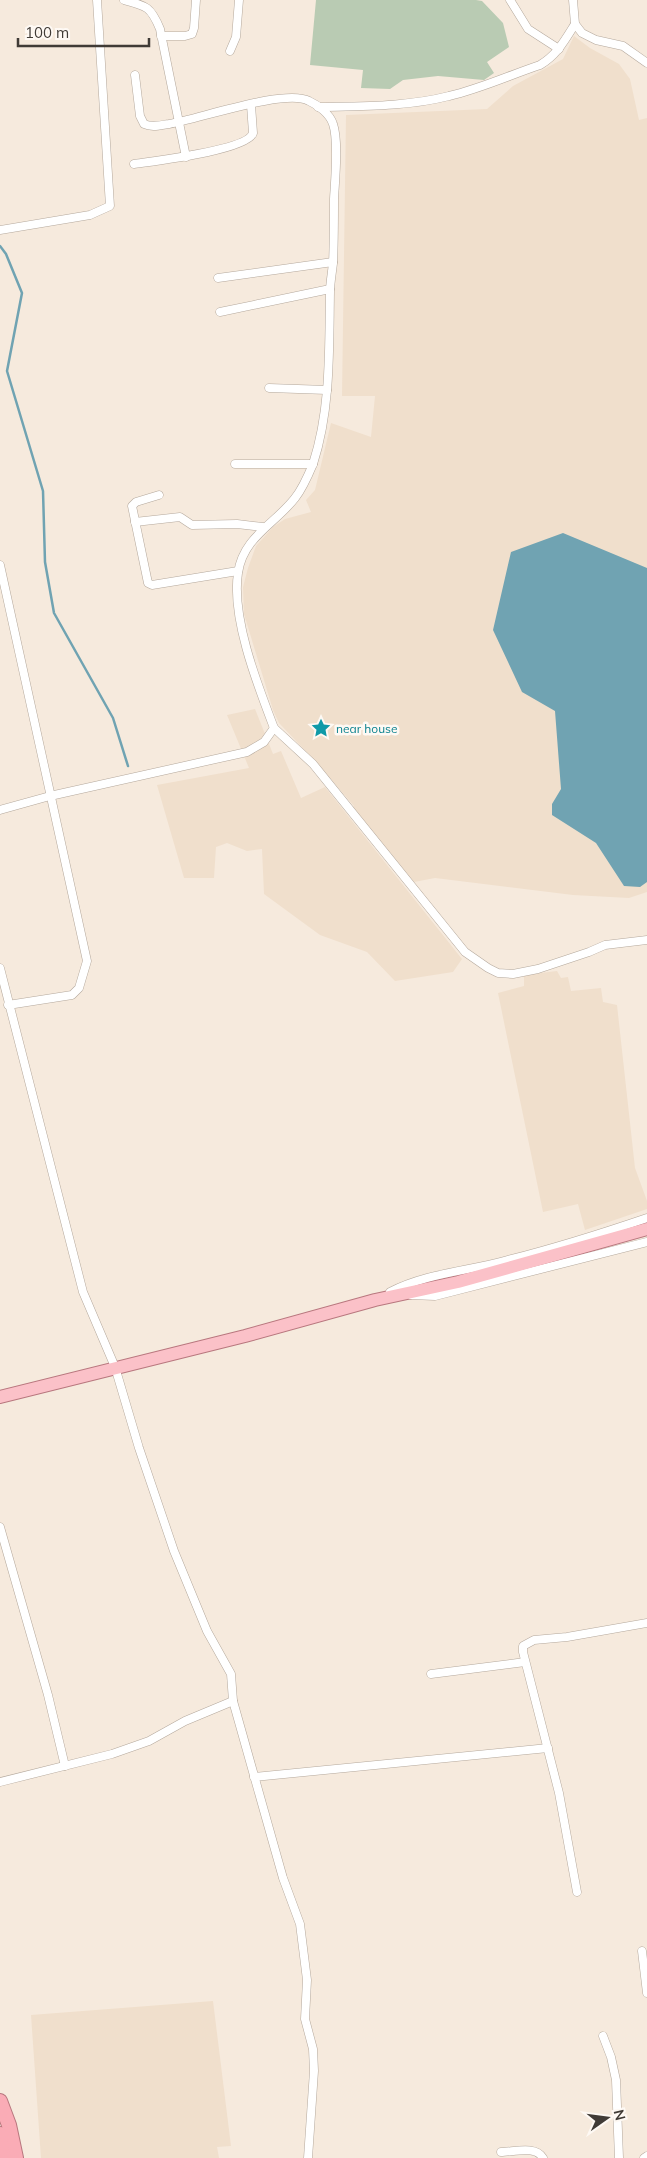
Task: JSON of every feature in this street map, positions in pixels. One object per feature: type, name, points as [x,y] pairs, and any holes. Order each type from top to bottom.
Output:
[{"type":"highway","points":[[0,2101],[9,2125],[16,2158]]},
{"type":"highway","points":[[0,2134],[2,2156]]},
{"type":"main road","points":[[0,1397],[245,1336],[375,1300],[458,1282],[647,1229]]},
{"type":"street","points":[[0,230],[90,215],[110,206],[97,0]]},
{"type":"street","points":[[124,0],[148,7],[153,13],[161,32],[186,157]]},
{"type":"street","points":[[161,32],[185,36],[192,34],[196,0]]},
{"type":"street","points":[[230,51],[236,37],[239,0]]},
{"type":"street","points":[[510,0],[528,28],[559,49]]},
{"type":"street","points":[[573,0],[575,24],[578,30],[586,36],[623,46],[647,63]]},
{"type":"street","points":[[318,107],[396,105],[448,97],[540,65],[554,55],[575,24]]},
{"type":"street","points":[[135,75],[140,116],[144,124],[150,127],[180,122],[292,96],[301,97],[329,116],[335,133],[330,346],[327,390],[319,440],[306,482],[294,500],[263,527],[246,550],[238,571],[237,601],[239,620],[274,728],[313,764],[465,952],[488,968],[498,973],[513,974],[538,969],[605,945],[647,940]]},
{"type":"street","points":[[134,164],[186,157],[236,145],[248,140],[253,133],[251,105]]},
{"type":"street","points":[[218,278],[333,262]]},
{"type":"street","points":[[220,312],[330,289]]},
{"type":"street","points":[[269,388],[327,390]]},
{"type":"street","points":[[236,464],[313,464]]},
{"type":"street","points":[[159,495],[133,504],[148,583],[152,585],[238,571]]},
{"type":"street","points":[[135,522],[180,517],[192,524],[237,524],[263,527]]},
{"type":"street","points":[[0,565],[3,571],[23,676],[87,960],[79,988],[72,995],[8,1005]]},
{"type":"street","points":[[0,810],[50,796],[247,752],[264,742],[274,728]]},
{"type":"street","points":[[0,968],[82,1292],[115,1367],[139,1448],[174,1551],[207,1631],[231,1674],[233,1701],[283,1878],[300,1924],[307,1980],[305,2019],[313,2049],[314,2072],[308,2158]]},
{"type":"street","points":[[375,1300],[425,1279],[505,1261],[581,1240],[647,1218]]},
{"type":"street","points":[[411,1293],[435,1296],[647,1242]]},
{"type":"street","points":[[0,1527],[48,1695],[65,1766]]},
{"type":"street","points":[[577,1892],[559,1793],[523,1648],[530,1641],[574,1636],[647,1623]]},
{"type":"street","points":[[431,1674],[525,1662]]},
{"type":"street","points":[[0,1782],[112,1754],[149,1741],[185,1721],[233,1701]]},
{"type":"street","points":[[254,1777],[548,1748]]},
{"type":"street","points":[[642,1951],[647,1993]]},
{"type":"street","points":[[603,2036],[611,2057],[616,2080],[620,2158]]},
{"type":"street","points":[[500,2152],[534,2151],[538,2152],[543,2158]]},
{"type":"shaded area","points":[[574,36],[590,48],[619,64],[630,79],[639,120],[647,118],[647,892],[629,898],[573,895],[435,878],[414,882],[352,808],[354,806],[279,723],[273,710],[244,614],[243,587],[256,546],[273,527],[285,519],[311,512],[306,500],[315,490],[331,423],[371,437],[375,396],[342,396],[346,115],[487,109],[513,86],[563,59]]},
{"type":"shaded area","points":[[255,709],[273,754],[281,751],[301,798],[325,787],[462,959],[453,972],[395,981],[367,952],[320,935],[264,894],[262,849],[247,851],[227,843],[216,847],[214,878],[184,878],[157,785],[249,768],[227,715]]},
{"type":"shaded area","points":[[557,971],[561,978],[568,977],[571,991],[601,988],[603,1002],[617,1005],[635,1168],[647,1201],[647,1209],[585,1230],[578,1204],[543,1212],[498,993],[524,986],[524,975]]},
{"type":"shaded area","points":[[213,2001],[231,2146],[217,2147],[219,2158],[41,2158],[31,2015]]},
{"type":"green space","points":[[316,0],[482,1],[503,23],[509,47],[487,62],[494,73],[484,80],[438,76],[403,80],[390,89],[361,88],[363,70],[310,65]]},
{"type":"water","points":[[563,533],[647,568],[647,882],[640,887],[624,886],[596,843],[552,815],[552,804],[561,789],[555,711],[522,692],[493,630],[511,552]]},
{"type":"waterway","points":[[0,246],[6,254],[22,293],[7,371],[43,491],[45,562],[54,613],[113,718],[128,766]]},
{"type":"place","name":"near house","points":[[321,728]]}]
